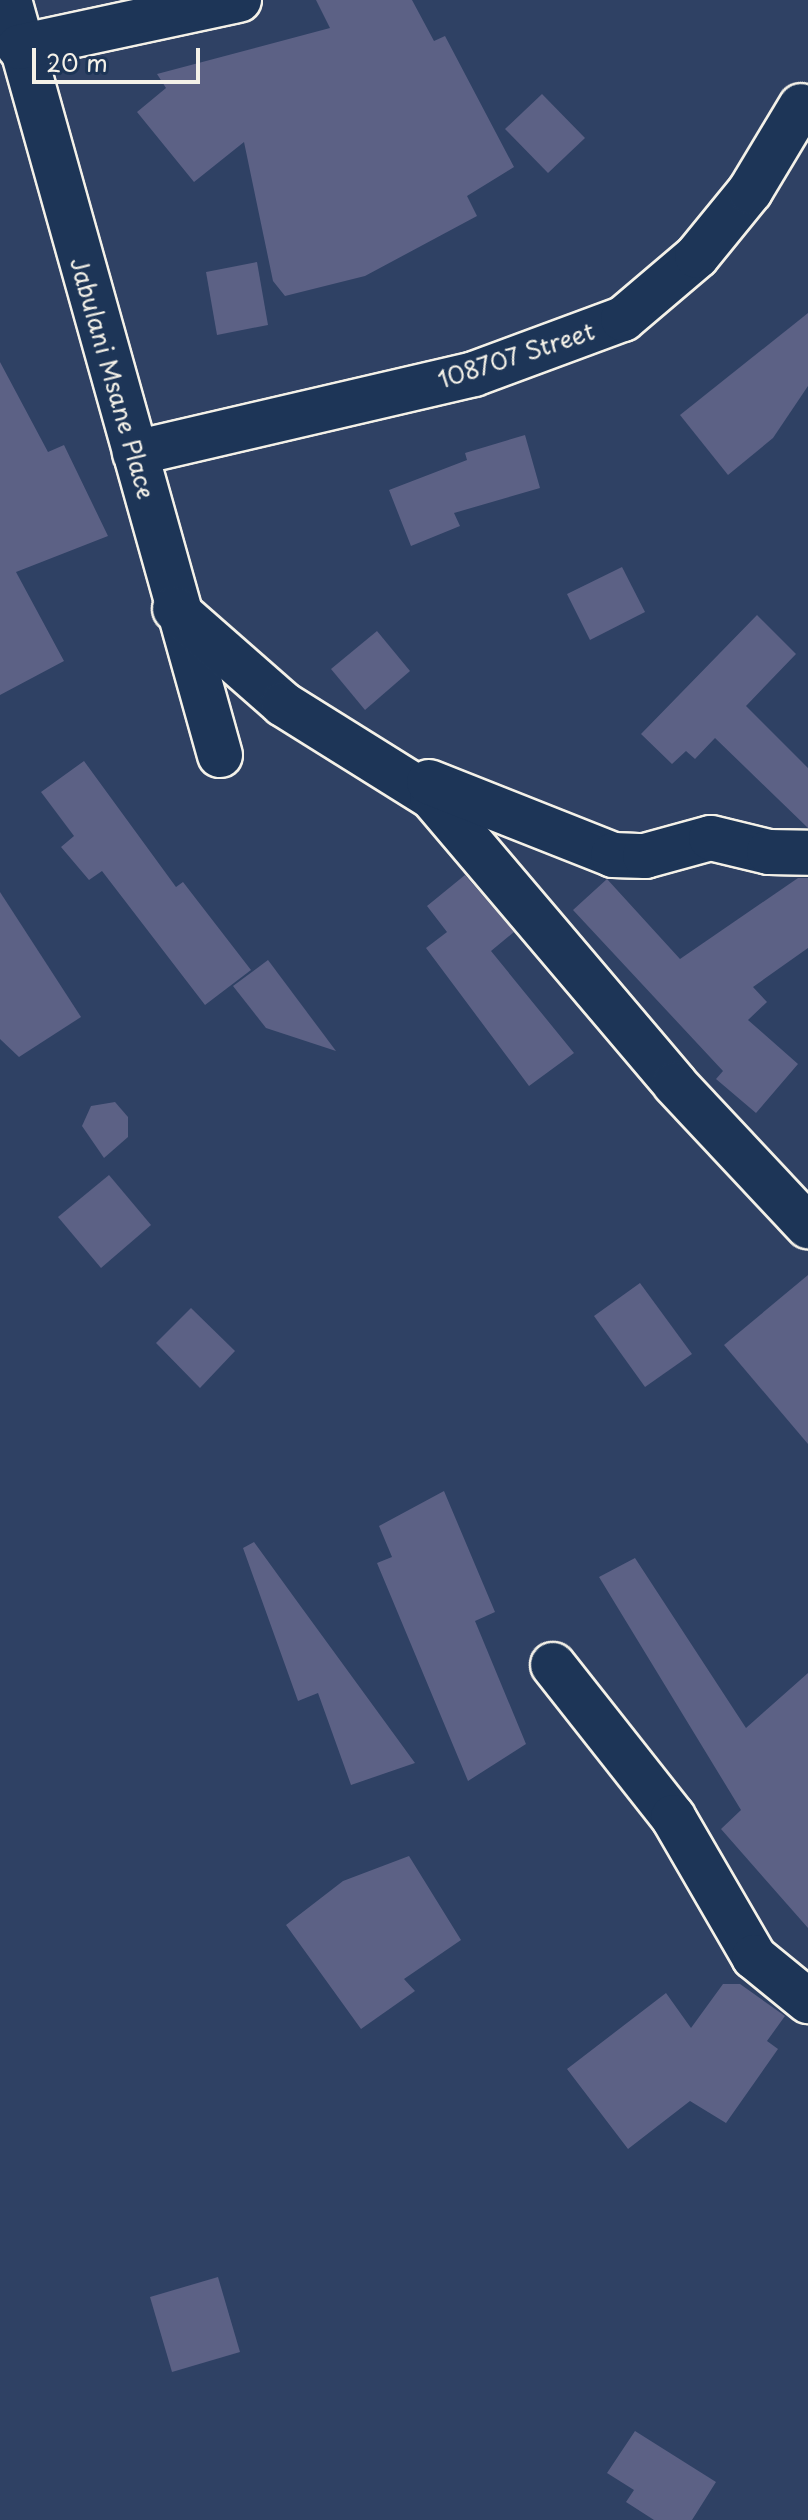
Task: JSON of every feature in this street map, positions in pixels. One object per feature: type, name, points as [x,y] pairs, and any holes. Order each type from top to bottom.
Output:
[{"type":"street","name":"Jabulani Msane Place","points":[[9,0],[19,47],[135,453],[175,609],[220,755]]},
{"type":"street","points":[[19,47],[239,0]]},
{"type":"street","name":"108707 Street","points":[[135,453],[474,374],[623,319],[697,256],[750,191],[801,106]]},
{"type":"street","points":[[175,609],[283,704],[394,768],[613,855],[645,856],[711,838],[769,852],[808,853]]},
{"type":"street","points":[[394,768],[468,832],[675,1084],[808,1226]]},
{"type":"street","points":[[553,1665],[673,1817],[754,1957],[808,2001]]},
{"type":"building","points":[[316,0],[412,0],[434,41],[445,36],[514,167],[467,196],[477,216],[365,276],[285,296],[273,281],[244,142],[194,182],[137,112],[166,88],[157,74],[330,28]]},
{"type":"building","points":[[542,94],[585,138],[548,173],[505,129]]},
{"type":"building","points":[[257,262],[268,325],[217,335],[206,272]]},
{"type":"building","points":[[808,313],[808,386],[773,438],[728,475],[680,415]]},
{"type":"building","points":[[0,362],[48,452],[64,445],[108,536],[16,572],[64,661],[0,695]]},
{"type":"building","points":[[525,435],[540,488],[454,513],[460,526],[411,546],[389,490],[467,460],[465,453]]},
{"type":"building","points":[[622,567],[645,612],[590,640],[567,594]]},
{"type":"building","points":[[757,615],[796,654],[746,706],[808,768],[808,828],[715,738],[695,759],[686,751],[672,764],[641,734]]},
{"type":"building","points":[[377,631],[410,671],[365,710],[331,669]]},
{"type":"building","points":[[84,761],[176,887],[183,882],[251,970],[205,1005],[102,871],[89,880],[61,847],[74,836],[41,792]]},
{"type":"building","points":[[465,875],[514,932],[491,951],[574,1053],[529,1086],[426,948],[447,932],[427,906]]},
{"type":"building","points":[[798,878],[808,878],[808,948],[753,987],[767,1002],[748,1020],[798,1064],[756,1113],[716,1079],[723,1071],[573,910],[607,879],[680,959]]},
{"type":"building","points":[[0,892],[81,1017],[19,1057],[0,1039]]},
{"type":"building","points":[[268,960],[336,1051],[266,1028],[233,986]]},
{"type":"building","points":[[115,1102],[128,1117],[128,1137],[104,1158],[82,1126],[91,1106]]},
{"type":"building","points":[[109,1175],[151,1225],[101,1268],[58,1217]]},
{"type":"building","points":[[808,1275],[808,1444],[724,1345]]},
{"type":"building","points":[[640,1283],[692,1354],[645,1387],[594,1316]]},
{"type":"building","points":[[191,1308],[235,1351],[200,1388],[156,1343]]},
{"type":"building","points":[[444,1491],[495,1612],[475,1621],[526,1744],[468,1781],[377,1563],[392,1557],[379,1526]]},
{"type":"building","points":[[254,1542],[415,1763],[351,1785],[318,1693],[298,1701],[243,1548]]},
{"type":"building","points":[[635,1558],[746,1728],[808,1673],[808,1928],[721,1829],[741,1810],[599,1577]]},
{"type":"building","points":[[409,1856],[461,1940],[404,1979],[415,1991],[361,2029],[286,1925],[343,1881]]},
{"type":"building","points":[[723,1984],[740,1984],[785,2016],[767,2041],[778,2049],[726,2123],[690,2101],[628,2149],[567,2069],[666,1993],[691,2028]]},
{"type":"building","points":[[218,2277],[240,2352],[172,2372],[150,2297]]},
{"type":"building","points":[[635,2431],[716,2482],[692,2520],[654,2520],[626,2502],[634,2490],[607,2473]]}]
